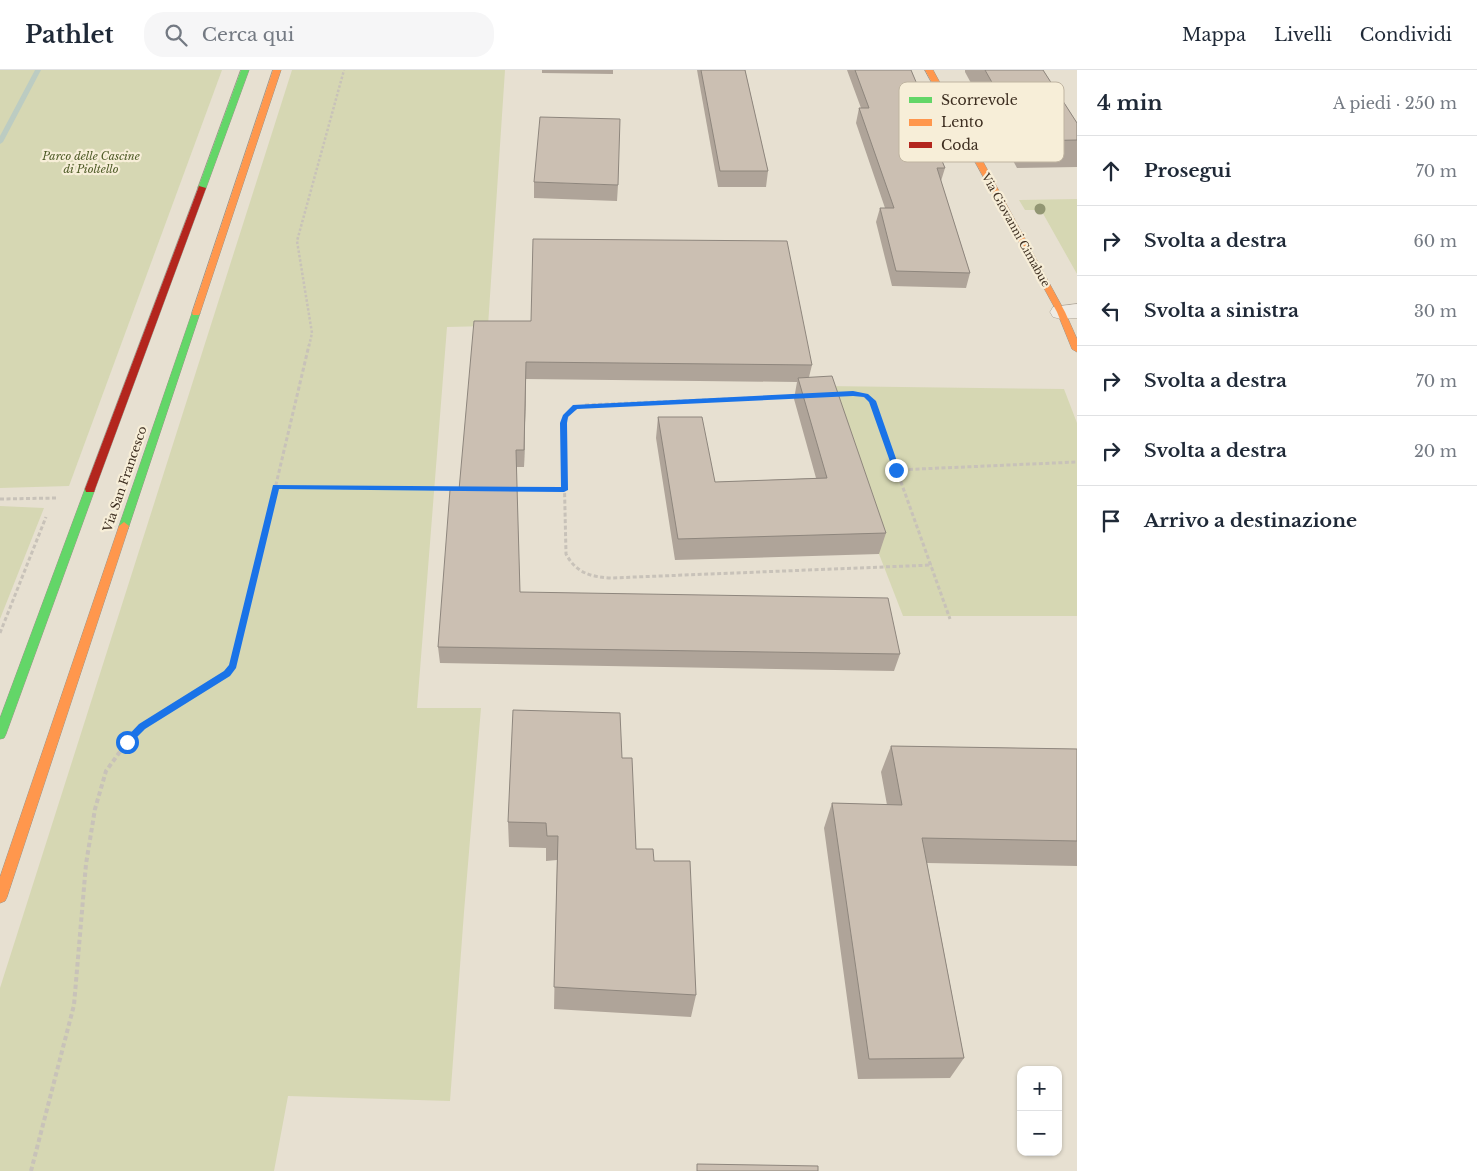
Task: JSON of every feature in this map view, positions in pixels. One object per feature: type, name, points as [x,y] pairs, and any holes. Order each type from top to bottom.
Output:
[{"type":"street","points":[[0,734],[245,70]]},
{"type":"street","name":"Via San Francesco","points":[[0,897],[277,70]]},
{"type":"street","name":"Via Giovanni Cimabue","points":[[929,70],[936,82]]},
{"type":"street","name":"Via Giovanni Cimabue","points":[[982,162],[1069,311],[1077,349]]},
{"type":"path","points":[[31,1171],[74,1005],[86,864],[96,809],[106,770],[127,742],[142,727],[227,674],[233,666],[312,333],[297,241],[344,70]]},
{"type":"path","points":[[834,394],[853,394],[870,398],[950,619]]},
{"type":"path","points":[[804,396],[575,407],[565,416],[563,423],[566,554],[570,563],[582,573],[594,578],[932,565]]},
{"type":"path","points":[[896,470],[1077,462]]},
{"type":"path","points":[[276,487],[465,489]]},
{"type":"path","points":[[505,489],[564,490]]},
{"type":"path","points":[[51,505],[54,498]]},
{"type":"path","points":[[0,499],[87,499]]},
{"type":"path","points":[[0,633],[48,512]]},
{"type":"green space","name":"Parco delle Cascine di Pioltello","points":[[0,70],[222,70],[69,486],[0,488]]},
{"type":"green space","points":[[292,70],[505,70],[488,326],[447,327],[417,708],[481,708],[450,1101],[288,1096],[274,1171],[0,1171],[0,988]]},
{"type":"green space","points":[[1077,199],[1077,274],[1041,210],[1025,210],[1019,200]]},
{"type":"green space","points":[[825,386],[1064,389],[1077,423],[1077,616],[903,616],[879,554]]},
{"type":"green space","points":[[0,506],[44,508],[0,619]]},
{"type":"building","points":[[701,70],[745,70],[768,171],[720,171]]},
{"type":"building","points":[[855,70],[911,70],[916,82],[899,82],[899,162],[942,162],[945,168],[937,168],[970,273],[896,271],[880,208],[894,208],[859,108],[869,108]]},
{"type":"building","points":[[985,70],[1043,70],[1051,82],[992,82]]},
{"type":"building","points":[[1064,103],[1077,123],[1077,140],[1064,140]]},
{"type":"building","points":[[540,117],[620,119],[618,185],[534,182]]},
{"type":"building","points":[[533,239],[787,241],[812,365],[526,362],[524,450],[516,450],[520,592],[888,598],[900,654],[438,647],[450,490],[459,490],[474,321],[531,321]]},
{"type":"building","points":[[832,376],[886,533],[678,539],[658,417],[702,417],[715,482],[827,478],[798,378]]},
{"type":"building","points":[[513,710],[620,713],[622,758],[632,758],[636,849],[653,849],[654,861],[690,861],[696,995],[554,987],[558,836],[547,836],[546,823],[508,822]]},
{"type":"building","points":[[891,746],[1077,749],[1077,841],[922,838],[964,1058],[869,1059],[832,803],[902,805]]},
{"type":"building","points":[[697,1164],[818,1166],[818,1171],[697,1171]]},
{"type":"waterway","points":[[0,142],[38,70]]},
{"type":"traffic: fast","points":[[202,188],[245,70]]},
{"type":"traffic: fast","points":[[124,526],[196,313]]},
{"type":"traffic: fast","points":[[0,734],[90,489]]},
{"type":"traffic: slow","points":[[196,313],[277,70]]},
{"type":"traffic: slow","points":[[929,70],[936,82]]},
{"type":"traffic: slow","points":[[979,162],[1061,312],[1077,349]]},
{"type":"traffic: slow","points":[[0,897],[124,526]]},
{"type":"traffic: jam","points":[[90,489],[202,188]]},
{"type":"route","points":[[127,742],[142,727],[227,674],[233,666],[276,487],[564,490],[563,423],[565,416],[575,407],[853,394],[866,396],[872,401],[896,470]]}]
